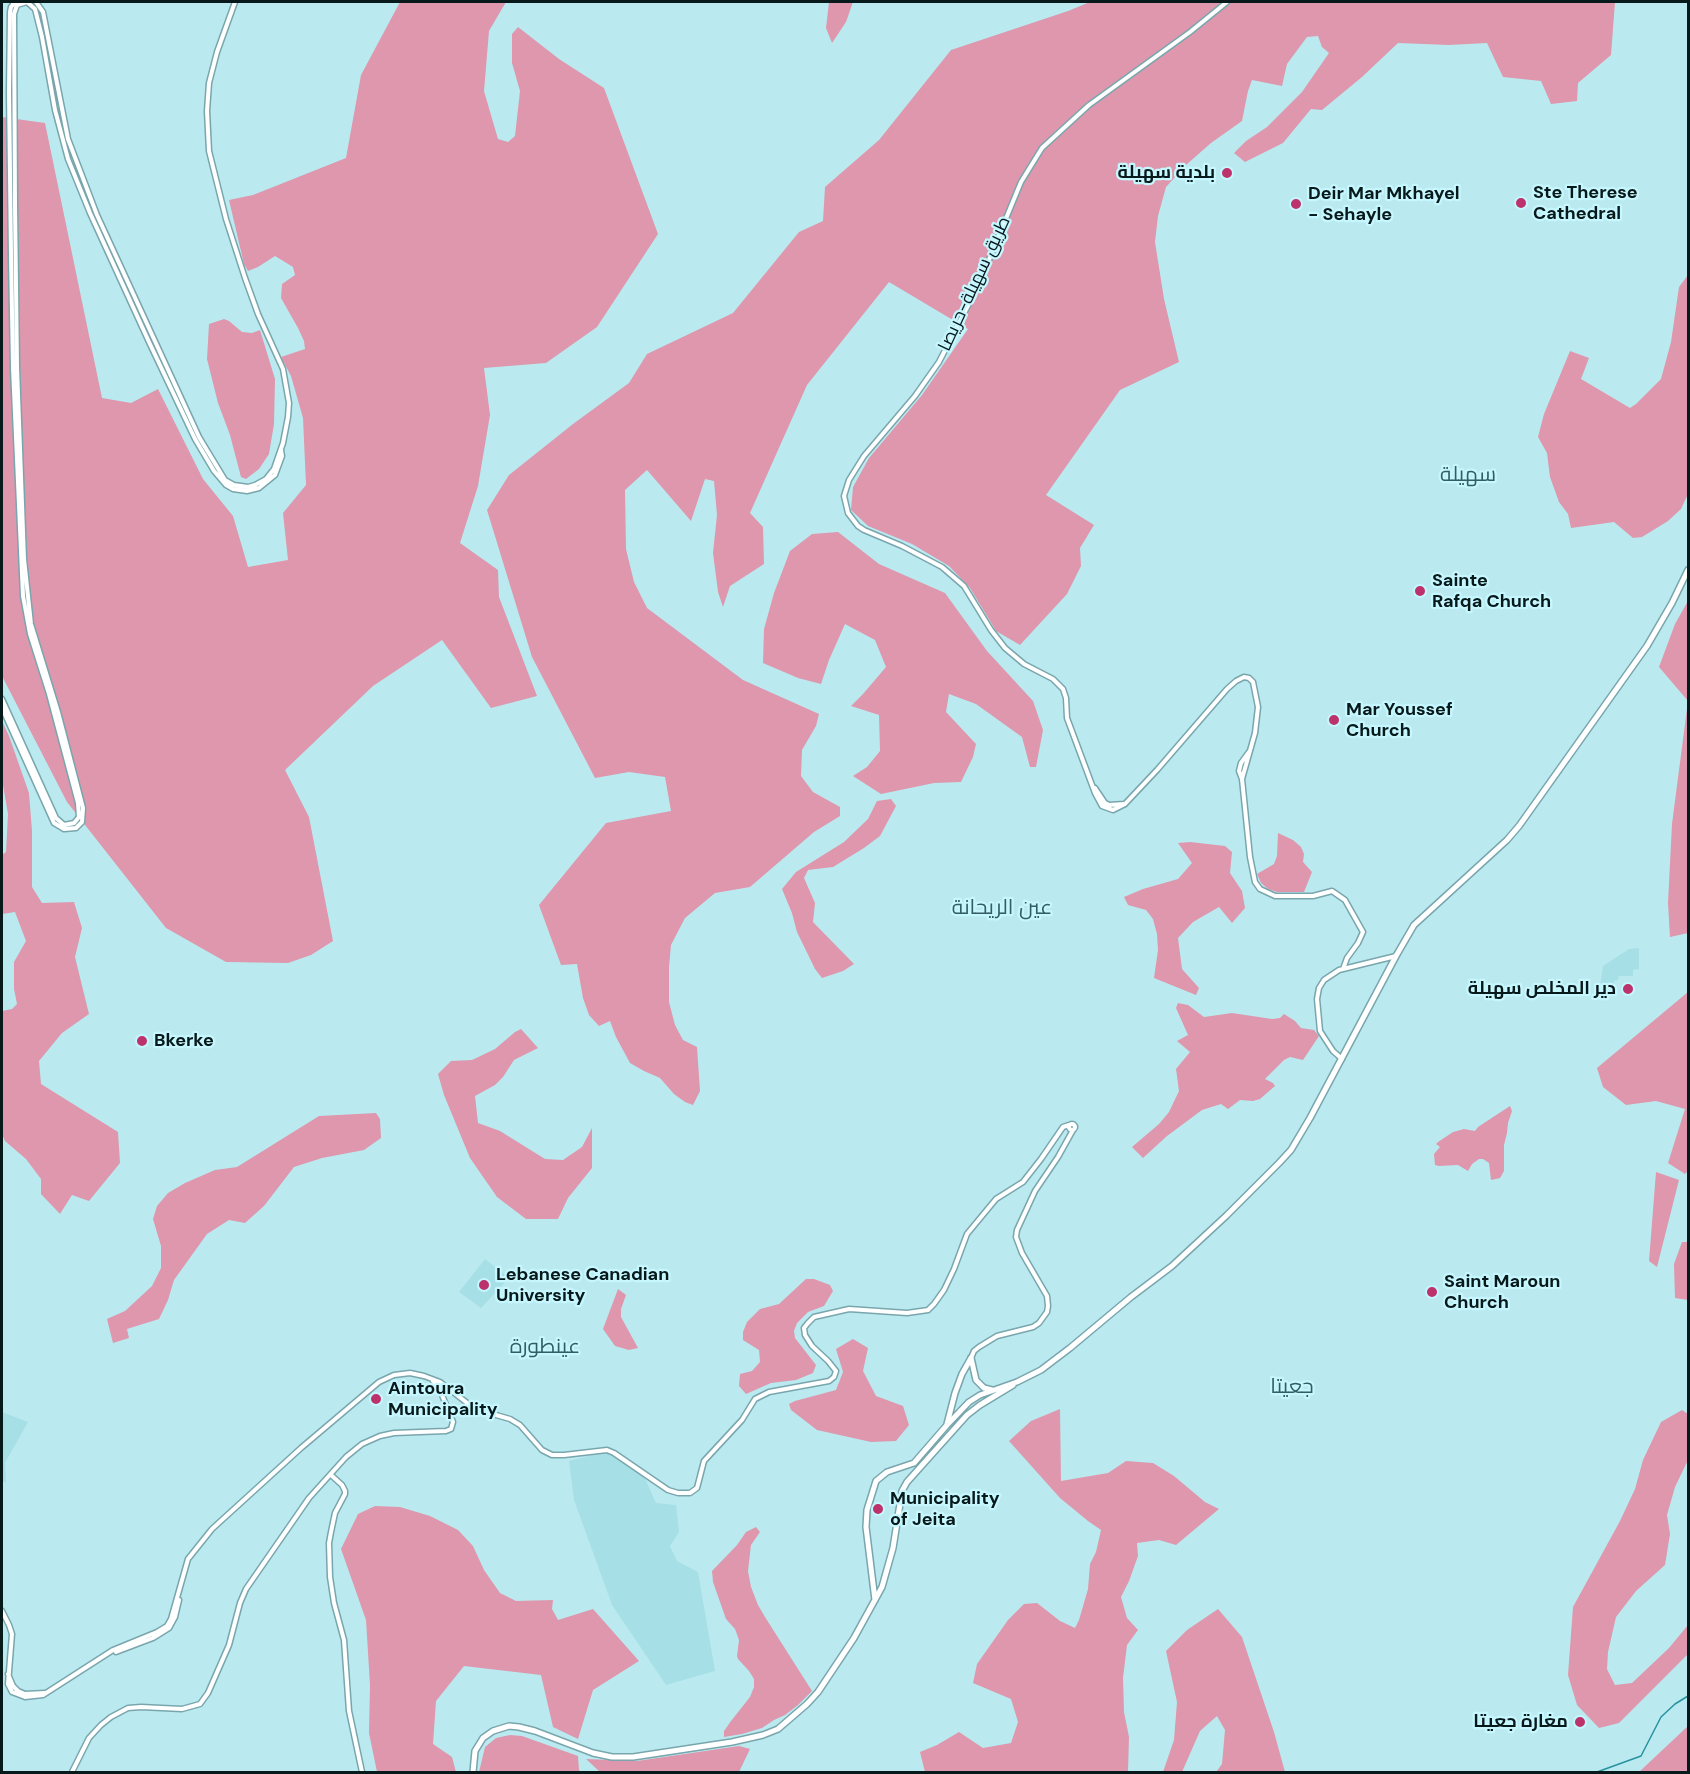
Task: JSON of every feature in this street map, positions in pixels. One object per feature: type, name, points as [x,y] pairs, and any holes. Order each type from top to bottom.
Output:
[{"type":"highway","points":[[875,1600],[866,1527],[869,1498],[876,1481],[887,1472],[914,1463],[969,1402],[980,1395],[1017,1382],[1041,1370],[1070,1348],[1172,1266],[1291,1150],[1311,1118],[1408,933],[1419,918],[1508,840],[1519,826],[1647,646],[1689,570]]},
{"type":"highway","points":[[970,1358],[973,1363],[974,1376],[980,1385],[992,1390]]},
{"type":"highway","points":[[947,1425],[955,1393],[970,1358]]},
{"type":"highway","points":[[473,1773],[475,1751],[483,1738],[496,1729],[509,1726],[535,1731],[593,1753],[626,1757],[708,1746],[763,1735],[788,1722],[818,1692],[854,1638],[882,1587],[893,1548],[905,1485],[955,1427],[974,1409],[1017,1382]]},
{"type":"highway","points":[[974,1409],[980,1395],[980,1385]]},
{"type":"highway","points":[[873,1584],[876,1588],[882,1587]]},
{"type":"main road","points":[[15,2],[10,12],[9,138],[13,368],[23,596],[30,634],[49,694],[78,803],[79,817],[75,825]]},
{"type":"main road","points":[[2,708],[46,806],[57,824],[64,829],[82,822],[83,808],[58,712],[31,624],[24,559],[17,367],[15,204],[14,14],[18,5],[27,2],[35,9],[55,110],[75,177],[191,430],[214,471],[226,485],[237,491],[259,488],[275,475],[281,462],[281,450]]},
{"type":"main road","points":[[36,2],[43,12],[64,125],[73,156],[90,198],[199,437],[221,474],[229,482],[240,487],[255,485],[266,479],[274,469],[281,450],[288,417],[287,383],[250,292],[226,219],[213,170],[207,135],[208,92],[212,68],[223,32],[236,2]]},
{"type":"main road","name":"طريق سهيلة-حريصا","points":[[1227,2],[1190,32],[1089,105],[1042,148],[1021,182],[974,295],[939,362],[920,390],[864,456],[849,480],[844,496],[848,513],[858,526],[942,567],[964,586],[1005,648],[1033,670],[1059,684],[1065,693],[1067,718],[1102,806],[1113,810],[1125,804],[1227,689],[1244,677],[1249,678],[1253,682],[1258,707],[1255,733],[1249,752],[1240,763],[1239,771],[1242,779],[1250,857],[1255,882],[1260,889],[1275,896],[1313,897],[1332,891],[1345,900],[1363,932],[1343,969]]},
{"type":"main road","points":[[2,699],[57,824]]},
{"type":"main road","points":[[1342,1059],[1333,1051],[1320,1031],[1317,999],[1319,988],[1324,980],[1343,969],[1396,956]]},
{"type":"main road","points":[[2,1611],[12,1634],[7,1679],[9,1687],[16,1694],[31,1698],[42,1695],[111,1653],[153,1638],[168,1627],[175,1617],[188,1559],[212,1529],[301,1448],[386,1377],[410,1373],[431,1378],[446,1386],[476,1409],[510,1419],[520,1425],[542,1450],[552,1455],[607,1450],[668,1490],[690,1493],[697,1488],[704,1461],[742,1420],[755,1399],[769,1392],[829,1381],[834,1377],[836,1371],[812,1346],[805,1335],[804,1328],[814,1317],[849,1309],[907,1313],[928,1310],[944,1290],[967,1234],[996,1199],[1023,1182],[1061,1132],[1071,1128],[1058,1157],[1035,1191],[1016,1237],[1022,1253],[1047,1296],[1047,1312],[1033,1328],[997,1336],[974,1351],[970,1358]]},
{"type":"main road","points":[[72,1773],[88,1738],[111,1717],[128,1708],[182,1709],[195,1706],[204,1698],[229,1645],[246,1589],[309,1498],[351,1452],[374,1438],[387,1434],[451,1429],[453,1422],[443,1395],[431,1378]]},
{"type":"main road","points":[[331,1475],[345,1491],[335,1513],[330,1532],[330,1577],[344,1642],[349,1711],[362,1773]]},
{"type":"shaded area","points":[[400,2],[506,2],[489,31],[484,91],[498,139],[508,142],[515,136],[520,91],[512,63],[512,34],[518,27],[559,59],[604,88],[658,234],[597,327],[546,363],[484,368],[490,415],[478,486],[460,543],[498,570],[499,597],[537,696],[491,708],[442,640],[373,686],[285,770],[309,817],[333,941],[311,955],[288,963],[226,962],[166,928],[67,802],[2,676],[2,117],[45,123],[102,398],[131,403],[158,389],[203,479],[233,516],[248,567],[288,560],[283,513],[306,485],[303,418],[291,376],[281,357],[305,349],[298,328],[281,298],[282,284],[295,275],[293,267],[275,256],[248,271],[244,264],[229,200],[253,195],[346,158],[361,75]]},
{"type":"shaded area","points":[[829,2],[853,2],[846,22],[832,43],[826,28]]},
{"type":"shaded area","points":[[1090,2],[1615,2],[1611,55],[1578,83],[1577,101],[1551,104],[1541,81],[1503,77],[1487,43],[1449,45],[1398,43],[1322,110],[1311,109],[1283,143],[1245,162],[1234,153],[1246,141],[1267,127],[1302,92],[1329,53],[1322,47],[1318,36],[1307,37],[1287,64],[1282,86],[1252,80],[1242,121],[1211,143],[1166,187],[1158,216],[1155,242],[1164,299],[1179,362],[1120,390],[1046,495],[1094,525],[1080,548],[1081,566],[1067,594],[1020,645],[996,631],[970,588],[949,566],[912,544],[868,526],[851,510],[853,487],[869,458],[922,395],[968,329],[889,282],[807,385],[750,513],[763,527],[764,564],[730,586],[723,607],[718,592],[713,553],[717,515],[714,481],[705,479],[691,521],[647,470],[625,490],[626,549],[634,582],[647,608],[743,680],[819,714],[816,726],[802,750],[801,776],[813,792],[840,807],[840,816],[814,832],[750,887],[715,893],[685,918],[671,945],[669,1002],[675,1025],[683,1040],[697,1047],[700,1091],[693,1105],[674,1094],[660,1078],[630,1063],[610,1021],[599,1026],[589,1015],[583,998],[577,964],[561,965],[539,905],[606,823],[671,811],[665,777],[629,772],[595,778],[532,657],[487,510],[509,475],[629,383],[647,354],[733,313],[799,232],[823,221],[825,187],[879,140],[951,50]]},
{"type":"shaded area","points":[[1688,275],[1688,494],[1681,509],[1668,521],[1642,537],[1633,538],[1614,522],[1571,528],[1568,514],[1559,502],[1550,477],[1547,453],[1538,437],[1544,414],[1570,351],[1589,358],[1581,379],[1630,408],[1661,379],[1671,342],[1679,287]]},
{"type":"shaded area","points":[[224,319],[242,332],[252,333],[260,330],[275,379],[274,424],[269,454],[259,469],[246,479],[241,477],[207,359],[209,324]]},
{"type":"shaded area","points":[[838,532],[879,564],[945,593],[987,651],[1033,701],[1043,730],[1036,767],[1030,767],[1022,737],[976,704],[949,694],[946,712],[976,744],[973,757],[961,782],[934,783],[881,794],[853,776],[867,767],[880,751],[879,715],[851,706],[886,667],[875,640],[845,624],[821,684],[798,678],[763,663],[764,629],[774,593],[790,551],[812,534]]},
{"type":"shaded area","points":[[1688,601],[1688,701],[1659,667],[1675,624]]},
{"type":"shaded area","points":[[1688,701],[1688,933],[1670,937],[1668,903],[1672,824]]},
{"type":"shaded area","points":[[2,721],[29,793],[32,887],[42,903],[74,902],[82,928],[75,957],[89,1014],[62,1033],[39,1061],[41,1084],[118,1132],[120,1163],[89,1201],[72,1195],[60,1214],[41,1194],[41,1179],[26,1159],[5,1141],[2,1134],[2,1011],[12,1009],[17,1004],[14,989],[14,962],[26,941],[15,912],[2,914],[2,855],[6,852],[8,814],[2,785]]},
{"type":"shaded area","points":[[891,799],[896,806],[880,836],[833,867],[808,870],[804,878],[815,903],[813,922],[854,964],[843,971],[822,978],[815,969],[797,932],[782,889],[796,872],[844,842],[868,819],[877,801]]},
{"type":"shaded area","points":[[1278,833],[1293,840],[1301,847],[1304,854],[1303,862],[1312,872],[1304,892],[1277,892],[1268,889],[1261,883],[1257,874],[1274,864],[1277,856]]},
{"type":"shaded area","points":[[1178,843],[1225,846],[1232,852],[1230,873],[1242,891],[1245,908],[1232,923],[1219,907],[1193,922],[1178,938],[1182,969],[1199,988],[1196,995],[1154,978],[1158,950],[1153,919],[1146,910],[1128,905],[1124,897],[1178,879],[1192,863]]},
{"type":"shaded area","points":[[1639,948],[1639,969],[1633,970],[1633,976],[1619,976],[1614,984],[1600,987],[1603,966],[1629,949]]},
{"type":"shaded area","points":[[1688,992],[1688,1171],[1685,1174],[1668,1163],[1685,1109],[1656,1101],[1626,1105],[1603,1087],[1597,1068]]},
{"type":"shaded area","points":[[1178,1003],[1188,1005],[1204,1017],[1232,1013],[1272,1019],[1280,1018],[1284,1014],[1301,1028],[1314,1030],[1319,1036],[1303,1060],[1290,1057],[1284,1060],[1265,1079],[1275,1086],[1260,1099],[1240,1100],[1228,1109],[1221,1104],[1202,1110],[1167,1136],[1143,1158],[1132,1147],[1159,1124],[1169,1112],[1179,1091],[1176,1069],[1190,1052],[1177,1041],[1188,1035],[1176,1008]]},
{"type":"shaded area","points":[[521,1029],[538,1048],[514,1060],[495,1085],[475,1096],[478,1123],[500,1131],[545,1159],[563,1160],[582,1147],[592,1128],[592,1168],[568,1198],[558,1219],[526,1219],[497,1197],[470,1158],[444,1095],[438,1074],[451,1061],[472,1060],[495,1049]]},
{"type":"shaded area","points":[[1510,1106],[1512,1111],[1504,1145],[1504,1171],[1500,1178],[1491,1180],[1489,1163],[1483,1159],[1472,1164],[1468,1171],[1458,1165],[1435,1165],[1434,1154],[1440,1147],[1436,1144],[1438,1142],[1453,1132],[1464,1129],[1475,1131]]},
{"type":"shaded area","points":[[376,1113],[380,1119],[381,1138],[364,1150],[322,1158],[294,1167],[264,1206],[245,1223],[229,1220],[207,1234],[174,1280],[159,1319],[127,1329],[129,1338],[113,1343],[107,1319],[125,1311],[152,1286],[161,1268],[161,1246],[153,1219],[157,1206],[168,1193],[215,1170],[237,1167],[319,1116]]},
{"type":"shaded area","points":[[1656,1172],[1679,1180],[1657,1267],[1649,1261]]},
{"type":"shaded area","points":[[1682,1242],[1688,1242],[1688,1300],[1675,1298],[1674,1264]]},
{"type":"shaded area","name":"Lebanese Canadian University","points":[[485,1259],[509,1278],[481,1308],[459,1292]]},
{"type":"shaded area","points":[[806,1279],[814,1279],[830,1285],[833,1291],[824,1306],[808,1312],[797,1323],[794,1331],[795,1338],[816,1365],[813,1373],[796,1380],[771,1383],[746,1394],[739,1386],[740,1374],[752,1371],[760,1362],[759,1350],[743,1340],[747,1322],[760,1309],[779,1304]]},
{"type":"shaded area","points":[[618,1289],[626,1295],[621,1317],[638,1348],[629,1350],[615,1346],[603,1329]]},
{"type":"shaded area","points":[[853,1339],[868,1348],[863,1371],[876,1396],[903,1406],[909,1425],[896,1441],[871,1442],[817,1430],[791,1410],[789,1404],[795,1401],[836,1390],[843,1372],[836,1349]]},
{"type":"shaded area","points":[[1060,1409],[1061,1481],[1108,1473],[1126,1461],[1153,1463],[1174,1476],[1205,1502],[1219,1509],[1176,1545],[1159,1540],[1137,1543],[1138,1556],[1121,1597],[1127,1618],[1138,1630],[1127,1645],[1123,1678],[1124,1712],[1129,1737],[1128,1772],[925,1772],[920,1752],[959,1732],[983,1748],[1011,1743],[1018,1722],[1011,1699],[973,1683],[977,1664],[1008,1620],[1024,1604],[1037,1603],[1060,1621],[1075,1628],[1079,1620],[1088,1589],[1090,1564],[1096,1552],[1101,1530],[1060,1498],[1009,1441],[1031,1421]]},
{"type":"shaded area","points":[[1682,1410],[1688,1414],[1688,1460],[1675,1487],[1667,1515],[1670,1534],[1665,1565],[1636,1591],[1616,1617],[1608,1652],[1607,1669],[1615,1685],[1632,1683],[1669,1648],[1688,1625],[1688,1654],[1619,1723],[1599,1728],[1577,1705],[1568,1675],[1573,1607],[1620,1521],[1635,1489],[1643,1460],[1661,1422]]},
{"type":"shaded area","points":[[2,1412],[28,1422],[5,1463],[6,1483],[2,1481]]},
{"type":"shaded area","points":[[603,1452],[614,1455],[644,1476],[656,1503],[676,1505],[679,1532],[670,1546],[677,1561],[698,1572],[715,1671],[666,1685],[612,1605],[574,1500],[569,1461]]},
{"type":"shaded area","points":[[375,1506],[400,1507],[430,1516],[458,1530],[473,1546],[484,1570],[500,1593],[516,1601],[553,1600],[552,1609],[558,1620],[593,1609],[639,1661],[593,1690],[578,1739],[553,1727],[541,1675],[464,1666],[436,1701],[433,1744],[452,1757],[456,1772],[377,1772],[369,1733],[370,1685],[366,1620],[341,1549],[358,1514]]},
{"type":"shaded area","points":[[756,1527],[760,1532],[751,1545],[748,1571],[751,1587],[765,1617],[812,1691],[785,1715],[762,1728],[724,1737],[724,1731],[750,1697],[754,1679],[738,1659],[739,1640],[735,1629],[726,1619],[713,1582],[712,1571],[746,1532]]},
{"type":"shaded area","points":[[1218,1609],[1242,1637],[1285,1772],[1216,1772],[1222,1764],[1225,1730],[1217,1716],[1200,1731],[1182,1772],[1163,1772],[1174,1740],[1177,1702],[1166,1651],[1187,1630]]},
{"type":"shaded area","points":[[1688,1726],[1688,1772],[1639,1772]]},
{"type":"shaded area","points":[[510,1735],[522,1736],[578,1756],[581,1772],[479,1772],[485,1747],[496,1738]]},
{"type":"shaded area","points":[[739,1746],[750,1749],[739,1772],[600,1772],[586,1759],[637,1761]]},
{"type":"waterway","points":[[1597,1772],[1641,1756],[1661,1717],[1688,1696]]},
{"type":"place","name":"بلدية سهيلة","points":[[1227,173]]},
{"type":"place","name":"Ste Therese Cathedral","points":[[1521,203]]},
{"type":"place","name":"Deir Mar Mkhayel - Sehayle","points":[[1296,204]]},
{"type":"place","name":"Sainte Rafqa Church","points":[[1420,591]]},
{"type":"place","name":"Mar Youssef Church","points":[[1334,720]]},
{"type":"place","name":"دير المخلص سهيلة","points":[[1628,989]]},
{"type":"place","name":"Bkerke","points":[[142,1041]]},
{"type":"place","name":"Lebanese Canadian University","points":[[484,1285]]},
{"type":"place","name":"Saint Maroun Church","points":[[1432,1292]]},
{"type":"place","name":"Aintoura Municipality","points":[[376,1399]]},
{"type":"place","name":"Municipality of Jeita","points":[[878,1509]]},
{"type":"place","name":"مغارة جعيتا","points":[[1580,1722]]},
{"type":"district","name":"سهيلة","points":[[1468,475]]},
{"type":"district","name":"عين الريحانة","points":[[1002,908]]},
{"type":"district","name":"عينطورة","points":[[545,1347]]},
{"type":"district","name":"جعيتا","points":[[1292,1387]]}]
